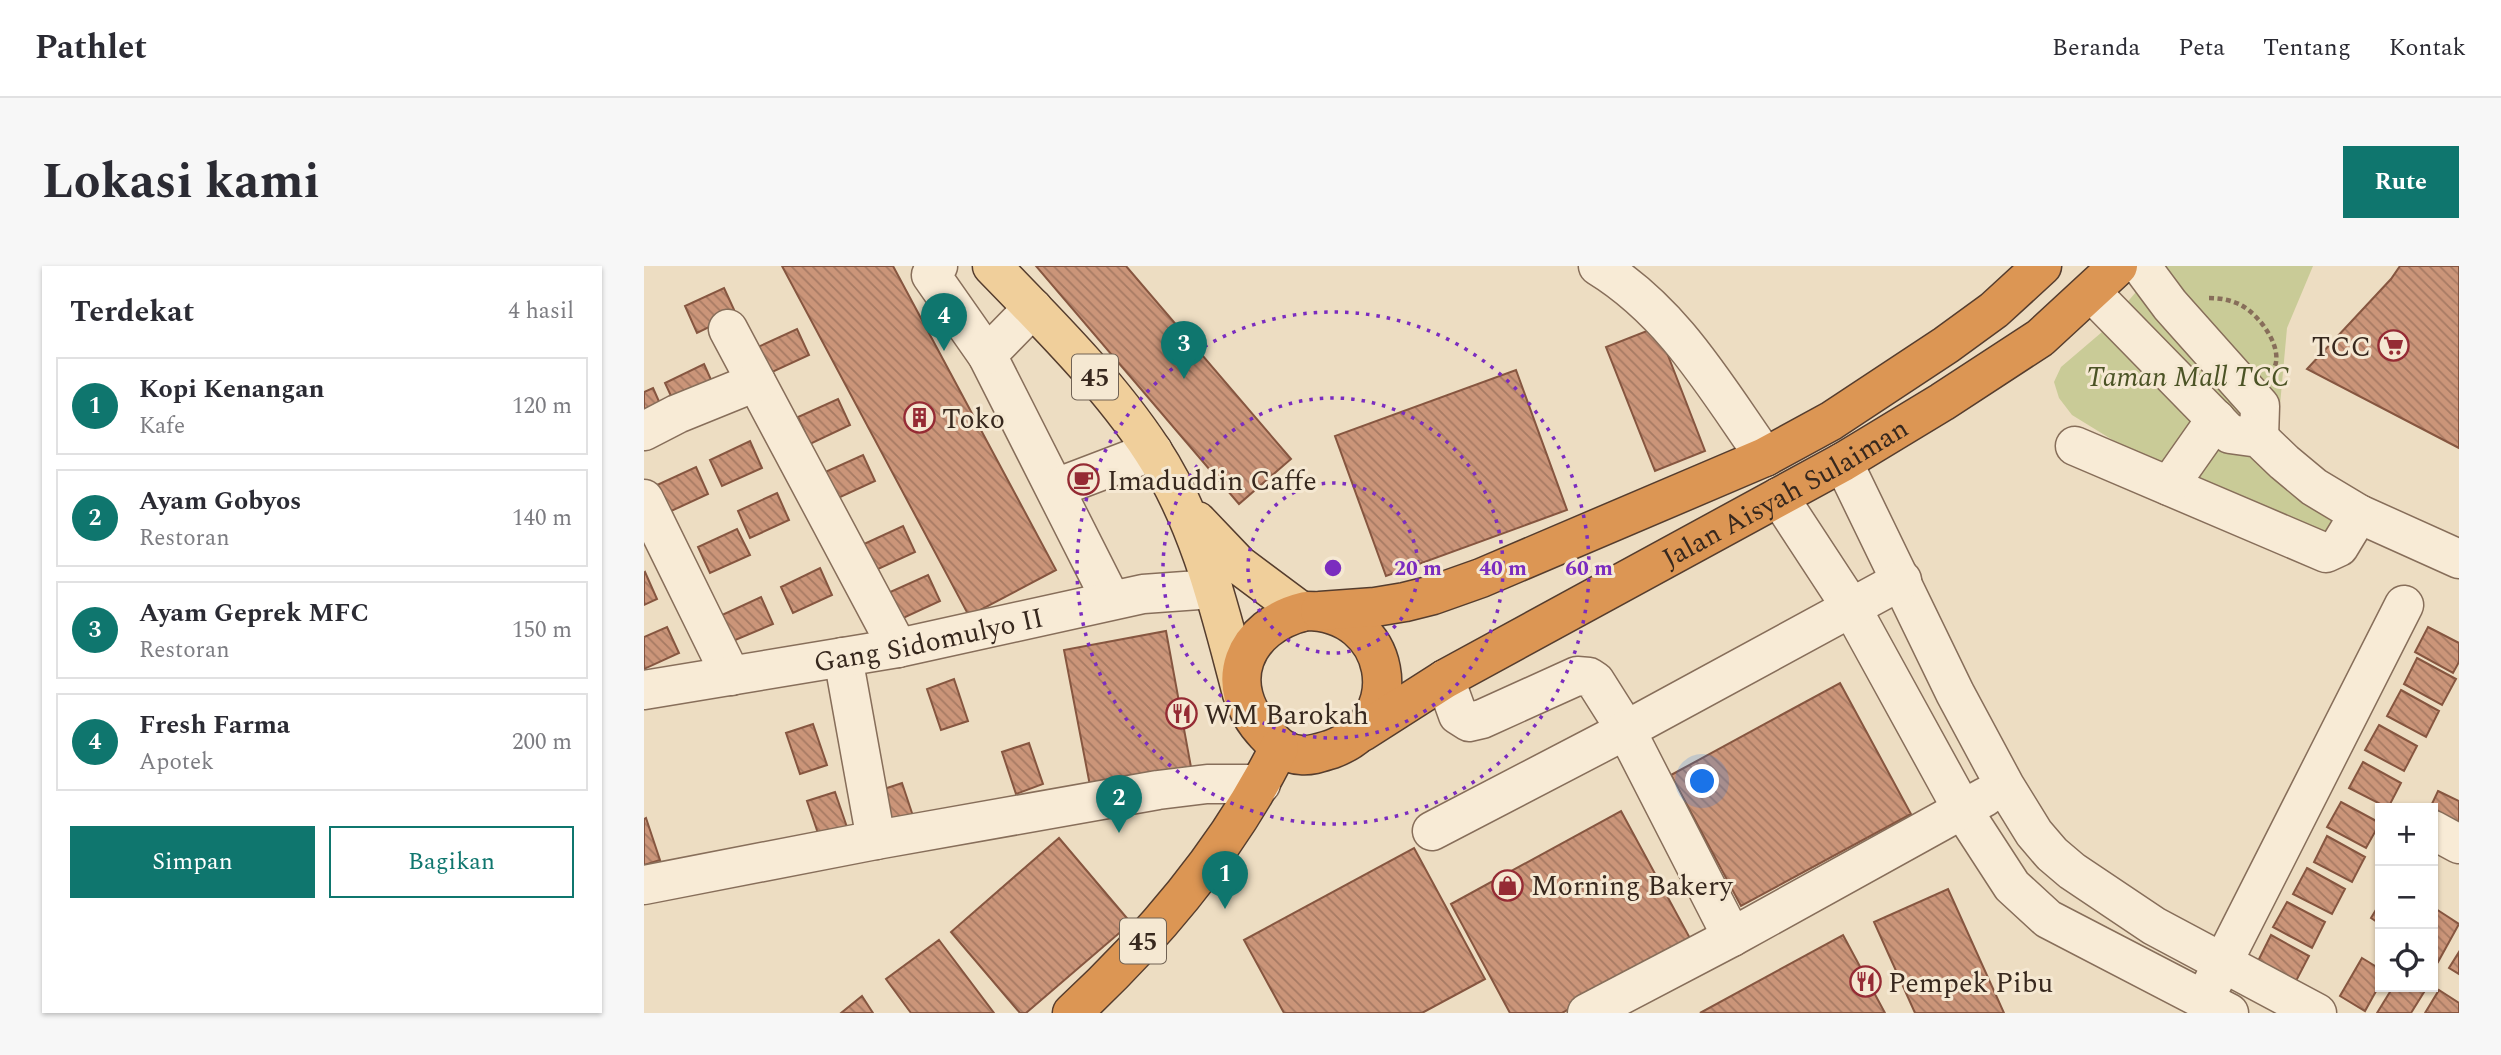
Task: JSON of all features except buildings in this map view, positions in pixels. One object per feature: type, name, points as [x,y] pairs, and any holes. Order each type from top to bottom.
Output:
[{"type":"highway","name":"Jalan Aisyah Sulaiman","points":[[1311,611],[1375,607],[1433,595],[1481,578],[1765,457],[1831,421],[1889,384],[1993,310],[2042,266]]},
{"type":"highway","name":"Jalan Aisyah Sulaiman","points":[[1362,732],[1445,679],[1843,462],[1942,402],[2040,338],[2104,279]]},
{"type":"highway","points":[[1242,694],[1245,661],[1254,642],[1268,626],[1278,620],[1311,611]]},
{"type":"highway","name":"45","points":[[1311,611],[1356,626],[1366,635],[1379,659],[1383,684],[1377,710],[1362,732]]},
{"type":"highway","name":"45","points":[[1072,1013],[1177,905],[1261,784],[1279,748],[1253,720],[1242,694]]},
{"type":"highway","points":[[1279,748],[1290,754],[1314,755],[1348,743],[1362,732]]},
{"type":"main road","name":"45","points":[[992,266],[1107,391],[1153,451],[1180,501],[1213,589],[1242,694]]},
{"type":"main road","name":"45","points":[[1180,501],[1239,565],[1311,611]]},
{"type":"street","points":[[938,266],[931,275],[987,355],[1111,600]]},
{"type":"street","points":[[1598,266],[1621,280],[1667,321],[1765,457]]},
{"type":"street","points":[[2141,266],[2170,305],[2260,406],[2259,438]]},
{"type":"street","points":[[2104,279],[2230,434],[2259,438],[2298,475],[2359,514],[2459,559]]},
{"type":"street","points":[[987,355],[1032,308]]},
{"type":"street","points":[[728,329],[898,648]]},
{"type":"street","points":[[644,431],[677,414],[756,382]]},
{"type":"street","points":[[2168,486],[2216,419]]},
{"type":"street","points":[[2075,446],[2326,553],[2339,547],[2359,514]]},
{"type":"street","points":[[1056,488],[1153,451]]},
{"type":"street","points":[[1843,462],[1955,693],[2005,786],[2034,833],[2052,854],[2072,871],[2154,926],[2317,1013]]},
{"type":"street","points":[[1779,497],[1851,607],[1962,809],[2012,887],[2048,919],[2210,1008],[2223,963],[2404,605]]},
{"type":"street","points":[[644,499],[731,676]]},
{"type":"street","points":[[1432,831],[1626,730],[1902,580]]},
{"type":"street","name":"Gang Sidomulyo II","points":[[644,690],[898,648],[1143,594],[1213,589]]},
{"type":"street","points":[[843,657],[876,840]]},
{"type":"street","points":[[1445,679],[1458,715],[1469,722],[1482,719],[1577,676],[1589,677],[1601,687],[1626,730],[1732,937]]},
{"type":"street","points":[[644,885],[1158,790],[1207,784],[1261,784]]},
{"type":"street","points":[[1587,1013],[1732,937],[2005,786]]},
{"type":"street","points":[[2438,833],[2459,844]]},
{"type":"path","points":[[2170,305],[2194,299],[2218,298],[2249,310],[2268,334],[2278,356],[2278,363],[2272,373],[2248,391]]},
{"type":"green space","name":"Taman Mall TCC","points":[[2158,266],[2313,266],[2287,328],[2277,438],[2334,517],[2329,535],[2194,490],[2072,415],[2059,398],[2054,382],[2061,367],[2102,332]]},
{"type":"place","name":"TCC","points":[[2394,346]]},
{"type":"place","name":"Fresh Farma","points":[[944,351]]},
{"type":"place","name":"Ayam Geprek MFC","points":[[1184,379]]},
{"type":"place","name":"Toko","points":[[919,418]]},
{"type":"place","name":"Imaduddin Caffe","points":[[1084,480]]},
{"type":"place","name":"WM Barokah","points":[[1181,714]]},
{"type":"place","name":"Ayam Gobyos","points":[[1119,833]]},
{"type":"place","name":"Morning Bakery","points":[[1508,885]]},
{"type":"place","name":"Kopi Kenangan","points":[[1225,909]]},
{"type":"place","name":"Pempek Pibu","points":[[1865,982]]}]
